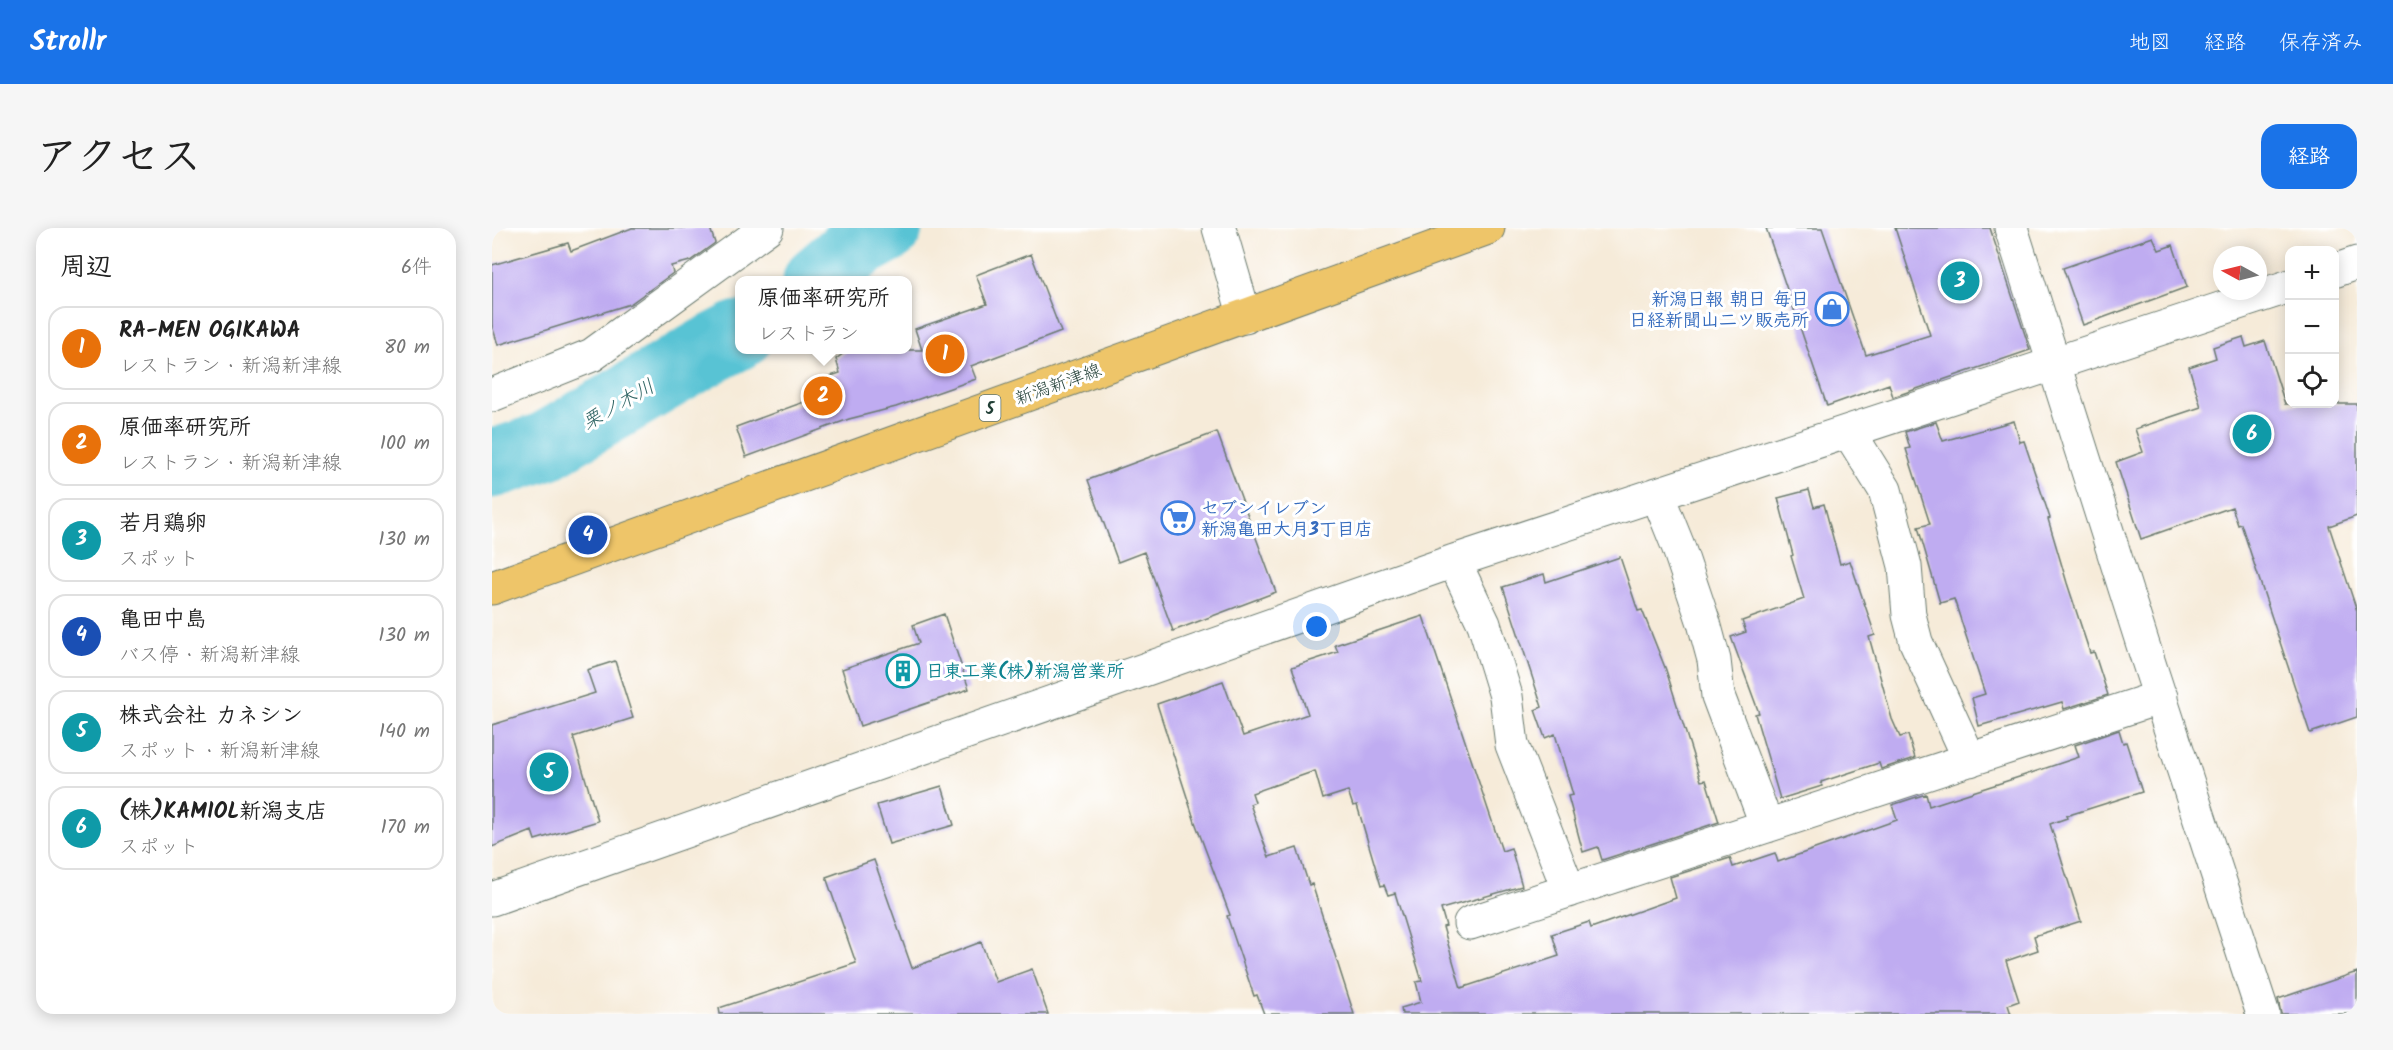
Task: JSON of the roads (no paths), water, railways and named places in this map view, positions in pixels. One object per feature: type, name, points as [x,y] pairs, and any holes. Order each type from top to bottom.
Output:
[{"type":"main road","name":"新潟新津線","points":[[492,588],[1488,228]]},
{"type":"street","points":[[492,395],[592,355],[766,228]]},
{"type":"street","points":[[1220,228],[1245,317]]},
{"type":"street","points":[[2012,228],[2263,1014]]},
{"type":"street","points":[[2339,269],[2357,263]]},
{"type":"street","points":[[492,898],[1454,561],[2285,287]]},
{"type":"street","points":[[1849,432],[1885,490],[1905,566],[1909,615],[1916,642],[1971,760]]},
{"type":"street","points":[[1657,494],[1678,546],[1704,623],[1714,660],[1718,696],[1767,826]]},
{"type":"street","points":[[1454,561],[1484,624],[1506,696],[1512,745],[1569,891]]},
{"type":"street","points":[[1470,923],[2161,698]]},
{"type":"waterway","name":"栗ノ木川","points":[[822,276],[859,244],[888,228]]},
{"type":"waterway","name":"栗ノ木川","points":[[492,464],[546,446],[735,337]]},
{"type":"place","name":"若月鶏卵","points":[[1960,281]]},
{"type":"place","name":"新潟日報 朝日 毎日 日経新聞山二ツ販売所","points":[[1832,309]]},
{"type":"place","name":"RA-MEN OGIKAWA","points":[[945,354]]},
{"type":"place","name":"原価率研究所","points":[[823,396]]},
{"type":"place","name":"(株)KAMIOL新潟支店","points":[[2252,434]]},
{"type":"place","name":"セブンイレブン 新潟亀田大月3丁目店","points":[[1178,518]]},
{"type":"place","name":"亀田中島","points":[[588,535]]},
{"type":"place","name":"日東工業(株)新潟営業所","points":[[903,671]]},
{"type":"place","name":"株式会社 カネシン","points":[[549,772]]}]
